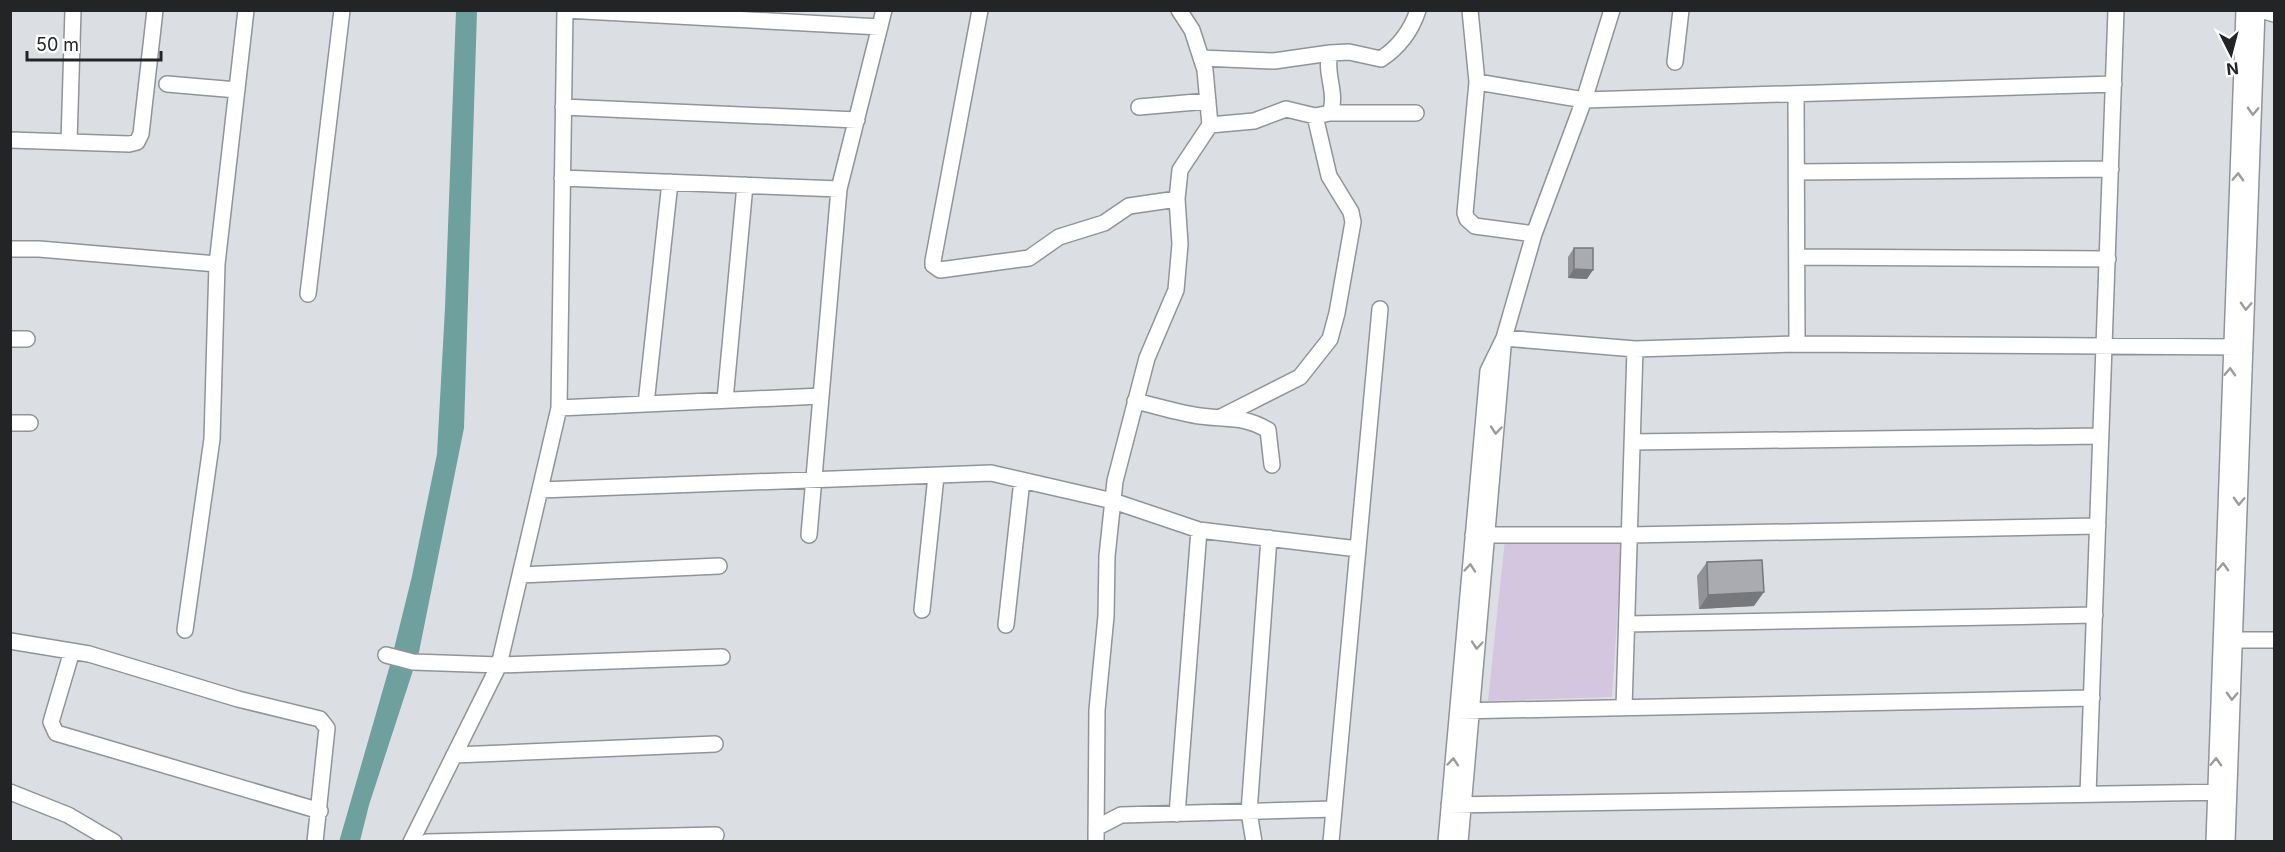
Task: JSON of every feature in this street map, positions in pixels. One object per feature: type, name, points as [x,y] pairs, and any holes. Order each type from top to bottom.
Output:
[{"type":"street","points":[[69,142],[73,10]]},
{"type":"street","points":[[10,140],[129,144],[137,142],[141,134],[155,10]]},
{"type":"street","points":[[185,630],[212,439],[217,264],[246,10]]},
{"type":"street","points":[[308,294],[342,10]]},
{"type":"street","points":[[411,842],[499,665],[559,408],[565,10],[880,27]]},
{"type":"street","points":[[809,535],[839,189],[884,10]]},
{"type":"street","points":[[980,10],[933,261],[937,268],[940,270],[1029,258],[1059,237],[1104,223],[1129,206],[1177,199]]},
{"type":"street","points":[[1096,835],[1097,710],[1106,616],[1107,555],[1115,481],[1147,357],[1176,290],[1180,244],[1177,199],[1180,170],[1210,124],[1205,70],[1192,30],[1179,10]]},
{"type":"street","points":[[1201,58],[1279,61],[1349,52],[1381,59],[1398,48],[1418,10]]},
{"type":"street","points":[[1470,10],[1477,82],[1465,213],[1467,219],[1475,226],[1534,234]]},
{"type":"street","points":[[1480,535],[1488,370],[1504,338],[1534,234],[1584,100],[1612,10]]},
{"type":"street","points":[[1675,62],[1681,10]]},
{"type":"street","points":[[2088,794],[2116,10]]},
{"type":"street","points":[[2214,842],[2222,792],[2238,347],[2244,10]]},
{"type":"street","points":[[2238,347],[2259,10],[2274,14]]},
{"type":"street","points":[[1330,53],[1327,63],[1334,103],[1330,113]]},
{"type":"street","points":[[1477,82],[1584,100],[2114,84]]},
{"type":"street","points":[[167,84],[237,90]]},
{"type":"street","points":[[1797,94],[1797,344]]},
{"type":"street","points":[[1139,107],[1208,101]]},
{"type":"street","points":[[563,107],[857,120]]},
{"type":"street","points":[[1210,124],[1254,121],[1286,109],[1315,116],[1330,113],[1416,113]]},
{"type":"street","points":[[1221,417],[1300,376],[1330,339],[1337,313],[1353,222],[1351,212],[1329,176],[1315,116]]},
{"type":"street","points":[[1797,172],[2111,169]]},
{"type":"street","points":[[562,178],[839,189]]},
{"type":"street","points":[[646,404],[670,182]]},
{"type":"street","points":[[725,400],[745,185]]},
{"type":"street","points":[[10,249],[39,249],[217,264]]},
{"type":"street","points":[[1797,257],[2108,259]]},
{"type":"street","points":[[1331,842],[1380,309]]},
{"type":"street","points":[[1504,338],[1635,349],[1797,344],[2238,347]]},
{"type":"street","points":[[1446,842],[1456,805],[1480,535],[1504,338]]},
{"type":"street","points":[[10,339],[27,339]]},
{"type":"street","points":[[1624,708],[1635,349]]},
{"type":"street","points":[[559,408],[821,396]]},
{"type":"street","points":[[1135,401],[1200,416],[1238,418],[1256,423],[1268,430],[1272,465]]},
{"type":"street","points":[[10,423],[30,423]]},
{"type":"street","points":[[1632,442],[2101,436]]},
{"type":"street","points":[[540,490],[990,473],[1113,501],[1200,530],[1358,549]]},
{"type":"street","points":[[922,610],[936,476]]},
{"type":"street","points":[[1006,625],[1023,480]]},
{"type":"street","points":[[1480,535],[1629,535],[2098,526]]},
{"type":"street","points":[[1177,814],[1200,530]]},
{"type":"street","points":[[1254,842],[1249,812],[1269,538]]},
{"type":"street","points":[[520,575],[719,566]]},
{"type":"street","points":[[1627,624],[2095,615]]},
{"type":"street","points":[[10,640],[89,654],[238,699],[320,720],[327,728],[315,842]]},
{"type":"street","points":[[2227,640],[2274,640]]},
{"type":"street","points":[[72,651],[51,722],[56,733],[320,811]]},
{"type":"street","points":[[386,655],[413,662],[499,665],[722,657]]},
{"type":"street","points":[[1464,711],[2092,698]]},
{"type":"street","points":[[454,755],[715,744]]},
{"type":"street","points":[[10,792],[68,815],[114,842]]},
{"type":"street","points":[[1456,805],[2222,792]]},
{"type":"street","points":[[2222,792],[2227,842]]},
{"type":"street","points":[[1456,805],[1460,842]]},
{"type":"street","points":[[1096,835],[1121,815],[1334,809]]},
{"type":"street","points":[[427,842],[716,834]]},
{"type":"shaded area","points":[[456,11],[477,11],[464,428],[419,652],[369,805],[360,841],[339,842],[390,665],[412,576],[437,454]]},
{"type":"shaded area","points":[[1505,539],[1622,540],[1612,697],[1488,701]]},
{"type":"building","points":[[1574,248],[1593,248],[1593,270],[1574,269]]},
{"type":"building","points":[[1762,560],[1764,592],[1708,595],[1707,562]]}]
